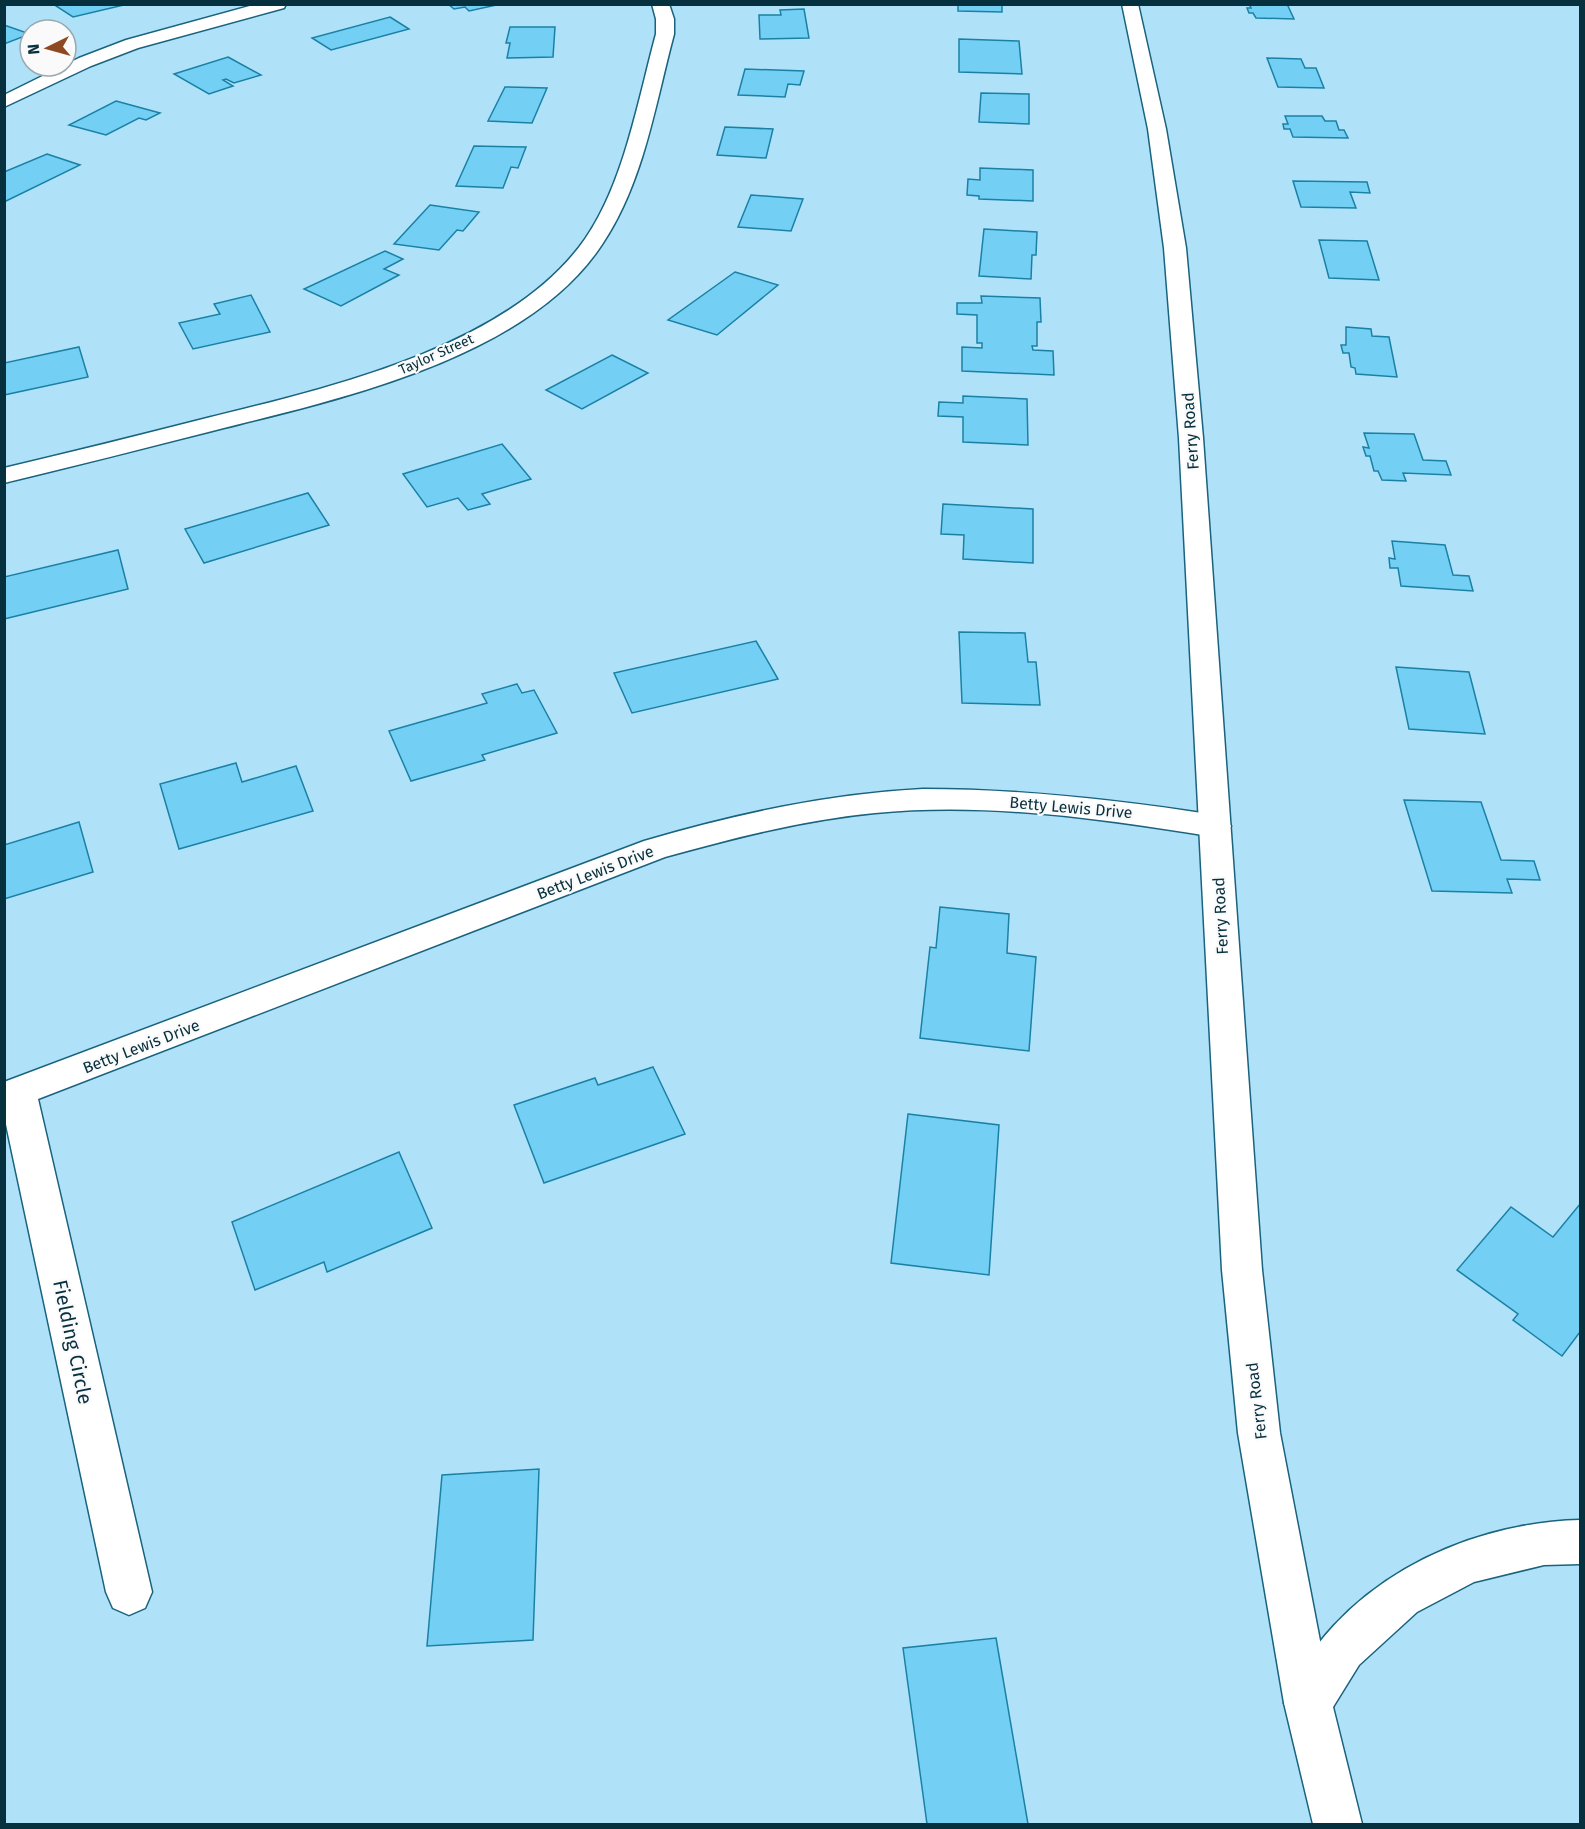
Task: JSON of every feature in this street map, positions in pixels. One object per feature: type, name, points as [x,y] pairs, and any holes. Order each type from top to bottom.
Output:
[{"type":"street","points":[[4,102],[85,62],[132,44],[278,4]]},
{"type":"street","name":"Taylor Street","points":[[4,476],[328,395],[406,369],[462,344],[512,317],[560,283],[612,212],[627,175],[666,34],[665,18],[660,4]]},
{"type":"street","name":"Ferry Road","points":[[1130,4],[1157,129],[1175,248],[1191,438],[1242,1270],[1255,1398],[1259,1433],[1308,1702],[1338,1824]]},
{"type":"street","name":"Betty Lewis Drive","points":[[11,1095],[655,849],[731,827],[828,807],[908,801],[987,800],[1112,808],[1215,826]]},
{"type":"street","name":"Fielding Circle","points":[[11,1095],[129,1592]]},
{"type":"street","points":[[1308,1702],[1344,1649],[1401,1596],[1468,1561],[1544,1544],[1581,1542]]},
{"type":"building","points":[[62,4],[128,4],[73,17],[56,6]]},
{"type":"building","points":[[448,4],[501,4],[469,11],[465,7],[454,9]]},
{"type":"building","points":[[958,4],[1002,4],[1002,12],[958,11]]},
{"type":"building","points":[[1249,4],[1287,4],[1294,19],[1256,18],[1253,13],[1249,13],[1247,8],[1251,8]]},
{"type":"building","points":[[804,9],[809,38],[760,39],[759,15],[781,15],[780,10]]},
{"type":"building","points":[[390,17],[409,29],[331,50],[312,38]]},
{"type":"building","points":[[4,25],[18,30],[18,39],[4,44]]},
{"type":"building","points":[[510,27],[555,27],[553,57],[507,58],[510,43],[506,43]]},
{"type":"building","points":[[959,39],[1019,41],[1022,74],[959,72]]},
{"type":"building","points":[[228,57],[261,75],[234,83],[223,80],[233,86],[209,94],[174,74]]},
{"type":"building","points":[[1267,58],[1301,59],[1305,68],[1316,68],[1324,88],[1278,87]]},
{"type":"building","points":[[745,69],[804,71],[800,85],[788,84],[785,97],[738,95]]},
{"type":"building","points":[[505,87],[547,88],[532,123],[488,121]]},
{"type":"building","points":[[981,93],[1029,94],[1029,124],[979,122]]},
{"type":"building","points":[[116,101],[160,113],[146,120],[139,118],[106,135],[69,125]]},
{"type":"building","points":[[1285,116],[1322,116],[1325,121],[1336,121],[1339,130],[1344,130],[1348,138],[1293,137],[1290,129],[1284,129],[1283,124],[1288,124]]},
{"type":"building","points":[[725,127],[773,129],[766,158],[717,155]]},
{"type":"building","points":[[474,146],[526,147],[518,168],[511,167],[503,188],[456,186]]},
{"type":"building","points":[[47,154],[80,165],[4,202],[4,172]]},
{"type":"building","points":[[980,168],[1033,170],[1033,201],[979,199],[979,196],[967,195],[968,179],[980,180]]},
{"type":"building","points":[[1293,181],[1367,182],[1370,193],[1350,192],[1356,208],[1301,207]]},
{"type":"building","points":[[751,195],[803,199],[791,231],[738,227]]},
{"type":"building","points":[[430,205],[479,212],[463,231],[457,230],[439,250],[394,244]]},
{"type":"building","points":[[984,229],[1037,232],[1036,255],[1032,255],[1031,279],[979,276]]},
{"type":"building","points":[[1319,240],[1367,241],[1379,280],[1329,278]]},
{"type":"building","points":[[385,251],[403,259],[384,269],[399,275],[341,306],[304,289]]},
{"type":"building","points":[[735,272],[778,285],[717,335],[668,320]]},
{"type":"building","points":[[251,295],[270,332],[193,349],[179,323],[220,314],[214,304]]},
{"type":"building","points":[[981,296],[1040,298],[1041,322],[1037,322],[1037,346],[1032,346],[1033,350],[1053,351],[1054,375],[962,371],[962,347],[982,348],[982,343],[977,343],[977,315],[957,314],[957,303],[982,303]]},
{"type":"building","points":[[1346,327],[1371,329],[1372,336],[1389,337],[1397,377],[1356,374],[1355,368],[1351,367],[1349,353],[1343,353],[1341,345],[1346,345]]},
{"type":"building","points":[[79,347],[88,377],[4,395],[4,363]]},
{"type":"building","points":[[612,355],[648,373],[582,409],[546,390]]},
{"type":"building","points":[[963,396],[1027,399],[1028,445],[963,442],[963,417],[938,416],[939,402],[963,403]]},
{"type":"building","points":[[1364,433],[1414,434],[1423,460],[1446,461],[1451,475],[1403,473],[1406,481],[1382,480],[1378,471],[1374,471],[1370,456],[1366,456],[1363,447],[1369,448]]},
{"type":"building","points":[[502,444],[531,479],[482,494],[490,504],[468,510],[458,498],[427,507],[403,474]]},
{"type":"building","points":[[308,493],[329,525],[204,563],[185,529]]},
{"type":"building","points":[[943,504],[1033,509],[1033,563],[963,559],[964,535],[941,534]]},
{"type":"building","points":[[1392,541],[1445,545],[1453,575],[1469,576],[1473,591],[1401,586],[1398,568],[1390,568],[1389,558],[1395,559]]},
{"type":"building","points":[[118,550],[128,589],[4,619],[4,577]]},
{"type":"building","points":[[959,632],[1025,633],[1028,662],[1036,662],[1040,705],[962,703]]},
{"type":"building","points":[[756,641],[778,679],[632,713],[614,673]]},
{"type":"building","points":[[1396,667],[1469,672],[1485,734],[1409,729]]},
{"type":"building","points":[[517,684],[522,693],[534,690],[557,733],[482,755],[485,760],[411,781],[389,731],[487,703],[482,694]]},
{"type":"building","points":[[236,763],[242,782],[296,766],[313,811],[179,849],[160,784]]},
{"type":"building","points":[[1404,800],[1481,802],[1501,860],[1534,861],[1540,880],[1507,879],[1512,893],[1432,891]]},
{"type":"building","points":[[79,822],[93,872],[4,899],[4,845]]},
{"type":"building","points":[[940,907],[1009,914],[1007,953],[1036,957],[1029,1051],[920,1038],[930,947],[936,948]]},
{"type":"building","points":[[653,1067],[685,1134],[544,1183],[514,1105],[595,1078],[598,1085]]},
{"type":"building","points":[[908,1114],[999,1125],[989,1275],[891,1263]]},
{"type":"building","points":[[399,1152],[432,1228],[327,1272],[324,1262],[255,1290],[232,1222]]},
{"type":"building","points":[[1580,1204],[1580,1332],[1562,1356],[1513,1320],[1518,1314],[1457,1270],[1511,1207],[1553,1237]]},
{"type":"building","points":[[539,1469],[533,1640],[427,1646],[442,1475]]},
{"type":"building","points":[[996,1638],[1028,1824],[927,1824],[903,1648]]}]
